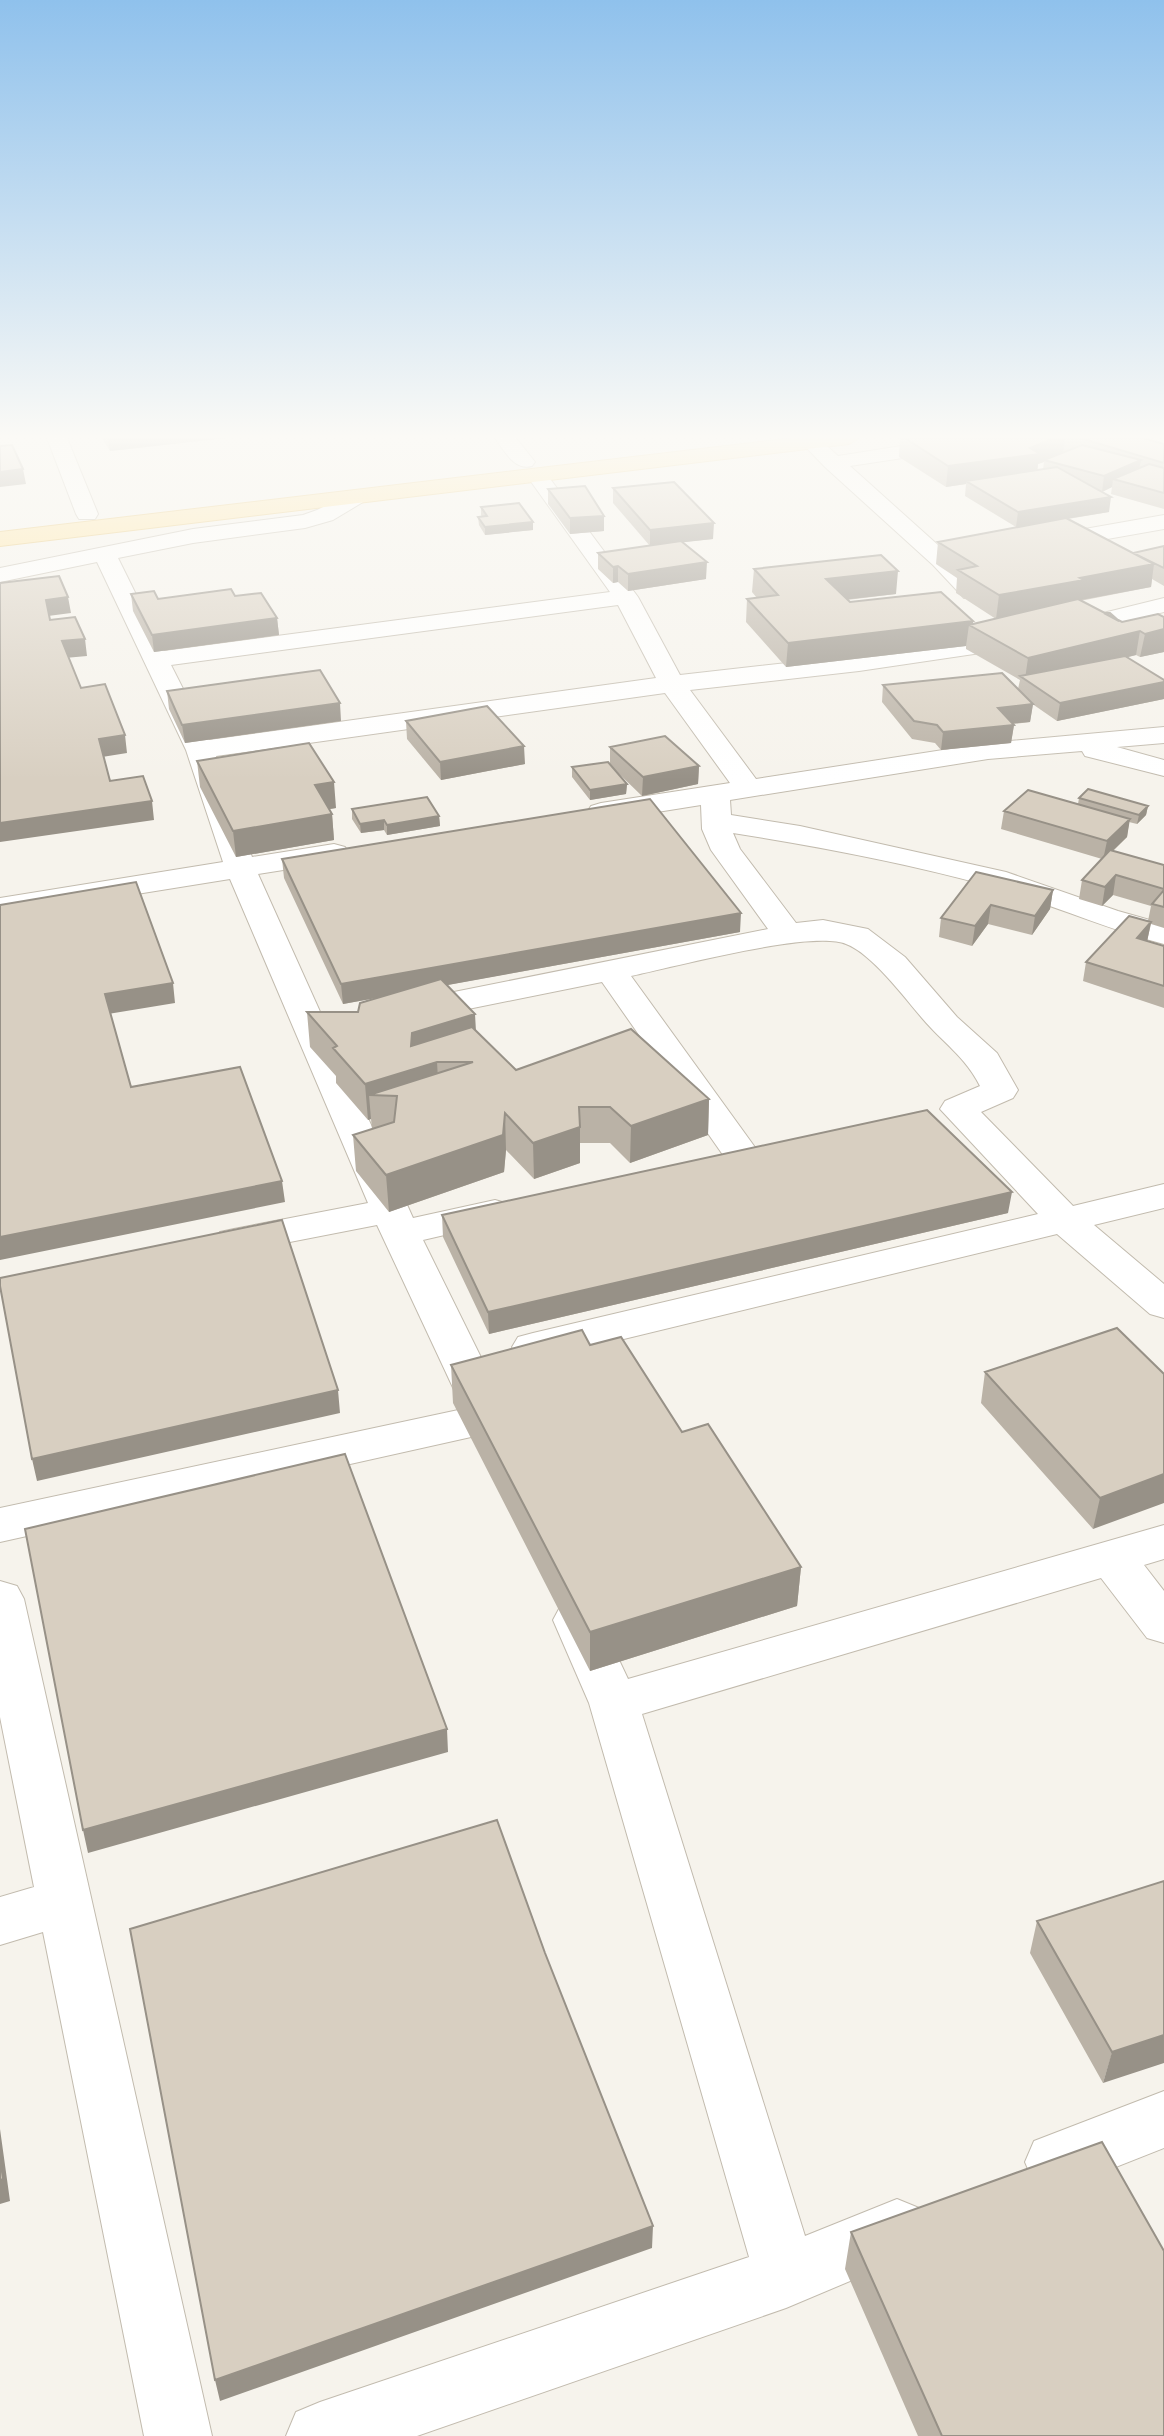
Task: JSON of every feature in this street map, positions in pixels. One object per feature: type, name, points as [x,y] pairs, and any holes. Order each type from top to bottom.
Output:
[{"type":"street","points":[[0,575],[84,552]]},
{"type":"street","points":[[0,587],[89,552]]},
{"type":"street","points":[[0,1525],[497,1437],[395,1222],[325,1028],[240,867],[200,750],[103,552]]},
{"type":"street","points":[[593,552],[626,597],[672,684],[726,801],[800,835],[995,878],[1107,918],[1164,934]]},
{"type":"street","points":[[931,552],[1031,649]]},
{"type":"street","points":[[941,561],[968,556]]},
{"type":"street","points":[[154,660],[626,597]]},
{"type":"street","points":[[200,750],[672,684],[859,663],[1031,649],[1164,605]]},
{"type":"street","points":[[579,815],[726,801],[988,751],[1065,743],[1114,728],[1164,735]]},
{"type":"street","points":[[1065,743],[1164,768]]},
{"type":"street","points":[[726,801],[717,829],[726,850],[788,934]]},
{"type":"street","points":[[0,907],[362,849]]},
{"type":"street","points":[[379,1017],[788,934],[823,930],[857,936],[893,964],[945,1024],[985,1060],[1000,1090],[944,1112],[1164,1306]]},
{"type":"street","points":[[610,970],[756,1154],[702,1166]]},
{"type":"street","points":[[462,1363],[1164,1196]]},
{"type":"street","points":[[202,1247],[524,1206]]},
{"type":"street","points":[[614,1703],[1164,1542]]},
{"type":"street","points":[[1111,1557],[1164,1625]]},
{"type":"street","points":[[559,1579],[614,1703],[786,2276]]},
{"type":"street","points":[[0,1599],[178,2436]]},
{"type":"street","points":[[0,1921],[66,1901]]},
{"type":"street","points":[[1008,2183],[1164,2119]]},
{"type":"street","points":[[320,2436],[786,2276],[882,2266],[945,2209]]},
{"type":"building","points":[[694,552],[707,562],[628,574],[618,566],[613,567],[598,553]]},
{"type":"building","points":[[954,552],[1130,552],[1154,564],[999,595],[958,570],[977,566]]},
{"type":"building","points":[[1164,552],[1164,568],[1133,553]]},
{"type":"building","points":[[881,555],[898,571],[826,579],[850,602],[941,592],[973,621],[788,643],[747,599],[778,595],[754,569]]},
{"type":"building","points":[[59,576],[68,597],[46,600],[50,620],[75,617],[85,639],[62,641],[81,688],[105,684],[125,735],[99,739],[110,781],[143,776],[152,801],[0,823],[0,583]]},
{"type":"building","points":[[231,589],[235,596],[261,593],[277,618],[152,635],[131,594],[154,591],[158,599]]},
{"type":"building","points":[[1078,599],[1122,622],[1158,614],[1164,617],[1164,629],[1145,634],[1140,631],[1028,658],[969,625]]},
{"type":"building","points":[[1125,656],[1164,682],[1060,703],[1020,676]]},
{"type":"building","points":[[320,670],[340,703],[182,725],[167,691]]},
{"type":"building","points":[[1002,673],[1033,704],[998,708],[1014,725],[943,732],[937,725],[914,721],[883,685]]},
{"type":"building","points":[[487,706],[524,746],[440,762],[406,721]]},
{"type":"building","points":[[665,736],[699,766],[643,777],[610,747]]},
{"type":"building","points":[[309,743],[334,782],[315,785],[332,814],[233,831],[197,761]]},
{"type":"building","points":[[608,762],[627,784],[590,790],[572,767]]},
{"type":"building","points":[[1088,789],[1148,806],[1139,815],[1079,798]]},
{"type":"building","points":[[1028,790],[1130,819],[1107,841],[1004,811]]},
{"type":"building","points":[[427,797],[439,816],[387,825],[384,820],[360,824],[352,809]]},
{"type":"building","points":[[650,799],[741,913],[341,984],[282,859]]},
{"type":"building","points":[[1110,850],[1164,865],[1164,889],[1116,875],[1105,887],[1082,880]]},
{"type":"building","points":[[976,872],[1053,890],[1035,916],[991,905],[975,926],[941,918]]},
{"type":"building","points":[[136,882],[173,983],[105,994],[131,1087],[240,1067],[282,1181],[0,1237],[0,905]]},
{"type":"building","points":[[1164,890],[1164,907],[1152,904]]},
{"type":"building","points":[[1129,916],[1151,922],[1137,938],[1164,946],[1164,986],[1086,962]]},
{"type":"building","points":[[441,979],[475,1014],[412,1033],[411,1046],[472,1027],[516,1070],[631,1029],[709,1099],[631,1126],[610,1107],[579,1107],[580,1127],[533,1143],[505,1113],[503,1135],[386,1175],[353,1135],[394,1122],[397,1096],[369,1095],[473,1062],[437,1062],[365,1084],[333,1048],[337,1046],[307,1012],[358,1012],[360,1003]]},
{"type":"building","points":[[927,1110],[1012,1192],[488,1312],[442,1215]]},
{"type":"building","points":[[282,1220],[338,1390],[32,1459],[0,1278]]},
{"type":"building","points":[[1117,1328],[1164,1374],[1164,1474],[1100,1498],[985,1372]]},
{"type":"building","points":[[582,1330],[590,1345],[621,1337],[682,1432],[708,1424],[801,1567],[590,1632],[451,1365]]},
{"type":"building","points":[[345,1454],[447,1729],[83,1830],[25,1529]]},
{"type":"building","points":[[497,1820],[545,1953],[653,2226],[215,2380],[130,1929]]},
{"type":"building","points":[[1164,1881],[1164,2035],[1112,2052],[1037,1921]]},
{"type":"building","points":[[1102,2142],[1164,2251],[1164,2436],[942,2436],[851,2232]]},
{"type":"building","points":[[0,2157],[3,2179],[0,2180]]}]
